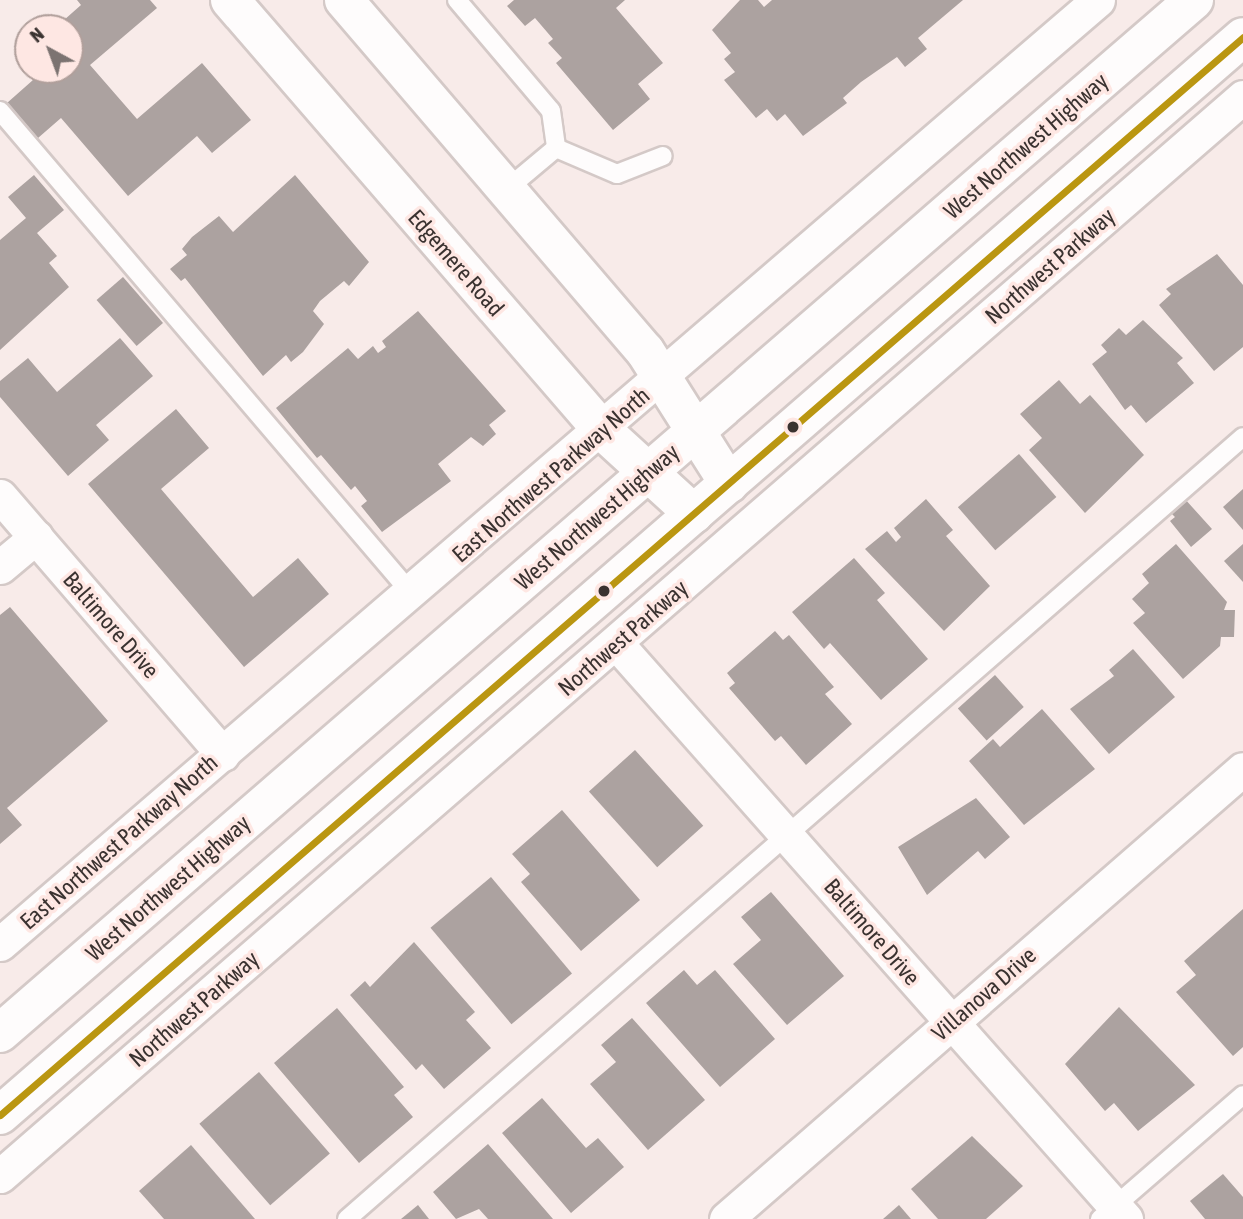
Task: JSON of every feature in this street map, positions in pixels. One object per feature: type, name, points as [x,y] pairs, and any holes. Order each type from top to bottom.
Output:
[{"type":"main road","name":"Edgemere Road","points":[[230,0],[603,431],[694,514]]},
{"type":"main road","points":[[344,0],[665,376],[729,484]]},
{"type":"main road","name":"West Northwest Highway","points":[[0,1033],[1194,0]]},
{"type":"main road","points":[[0,1115],[1243,37]]},
{"type":"street","name":"East Northwest Parkway North","points":[[0,944],[603,431],[1098,0]]},
{"type":"street","name":"Northwest Parkway","points":[[0,1175],[617,645],[1243,97]]},
{"type":"street","name":"Baltimore Drive","points":[[0,496],[222,754]]},
{"type":"street","points":[[0,567],[36,537]]},
{"type":"street","name":"Baltimore Drive","points":[[617,645],[787,833],[1114,1215]]},
{"type":"street","name":"Villanova Drive","points":[[726,1219],[1243,769]]},
{"type":"lane","points":[[457,0],[551,111],[556,148]]},
{"type":"lane","points":[[0,111],[412,594]]},
{"type":"lane","points":[[507,189],[556,148]]},
{"type":"lane","points":[[556,148],[617,174],[663,156]]},
{"type":"lane","points":[[347,1219],[1243,437]]},
{"type":"lane","points":[[1114,1215],[1243,1095]]},
{"type":"building","points":[[77,0],[150,0],[157,8],[90,65],[137,119],[202,63],[251,120],[212,153],[197,136],[128,196],[61,118],[38,138],[7,103],[28,84],[84,84],[84,14],[71,14],[81,5]]},
{"type":"building","points":[[514,0],[625,0],[616,8],[663,63],[638,84],[650,99],[613,130],[556,63],[562,58],[548,43],[553,39],[535,18],[525,26],[507,6]]},
{"type":"building","points":[[740,0],[758,0],[764,7],[772,0],[963,0],[918,38],[927,49],[905,67],[897,57],[861,82],[843,98],[847,103],[803,136],[785,114],[777,121],[767,109],[756,118],[724,80],[735,72],[724,59],[731,53],[712,30]]},
{"type":"building","points":[[34,175],[64,210],[37,233],[57,256],[49,263],[69,287],[0,350],[0,240],[26,218],[8,197]]},
{"type":"building","points":[[295,175],[369,262],[349,286],[344,281],[320,301],[313,311],[324,324],[303,352],[291,362],[286,355],[263,376],[185,278],[181,281],[170,269],[187,255],[182,249],[192,237],[219,216],[233,232]]},
{"type":"building","points":[[1217,254],[1243,285],[1243,347],[1214,371],[1159,305],[1171,294],[1166,289]]},
{"type":"building","points":[[123,277],[163,323],[137,346],[97,300]]},
{"type":"building","points":[[418,311],[506,411],[489,425],[496,434],[483,446],[471,437],[438,464],[451,481],[382,532],[361,506],[367,501],[355,486],[351,490],[321,455],[317,458],[276,408],[348,348],[358,359],[373,346],[378,353],[386,347],[382,341]]},
{"type":"building","points":[[1143,320],[1183,358],[1177,363],[1194,383],[1146,423],[1131,405],[1125,410],[1092,364],[1107,352],[1101,345],[1119,328],[1126,335]]},
{"type":"building","points":[[120,338],[153,376],[96,425],[109,440],[68,476],[0,397],[0,381],[28,358],[57,392]]},
{"type":"building","points":[[1059,380],[1080,404],[1090,395],[1144,455],[1085,513],[1029,450],[1042,438],[1020,414]]},
{"type":"building","points":[[176,409],[209,448],[161,489],[253,597],[298,558],[329,594],[244,667],[88,484]]},
{"type":"building","points":[[1019,454],[1056,497],[995,550],[958,507]]},
{"type":"building","points":[[1243,489],[1243,530],[1223,507]]},
{"type":"building","points":[[1184,498],[1212,529],[1191,547],[1170,521],[1175,517],[1169,511]]},
{"type":"building","points":[[926,499],[953,530],[946,536],[990,586],[944,631],[865,549],[887,531],[896,542],[901,537],[894,528]]},
{"type":"building","points":[[1176,544],[1227,602],[1224,610],[1235,610],[1234,637],[1221,637],[1220,646],[1183,679],[1133,623],[1145,613],[1132,599],[1149,583],[1142,574]]},
{"type":"building","points":[[1243,544],[1243,582],[1224,561]]},
{"type":"building","points":[[854,558],[885,593],[877,600],[928,659],[881,700],[830,643],[824,649],[792,612]]},
{"type":"building","points":[[10,607],[108,721],[7,808],[22,825],[0,844],[0,615]]},
{"type":"building","points":[[775,631],[783,640],[789,635],[834,687],[825,694],[852,724],[806,765],[781,736],[775,741],[729,688],[735,683],[727,673]]},
{"type":"building","points":[[1133,649],[1175,697],[1109,754],[1070,709],[1114,676],[1109,670]]},
{"type":"building","points":[[995,675],[1024,707],[987,740],[958,708]]},
{"type":"building","points":[[1042,709],[1095,769],[1024,825],[969,761],[993,739],[1000,747]]},
{"type":"building","points":[[635,750],[703,826],[657,867],[589,791]]},
{"type":"building","points":[[976,798],[1010,837],[985,859],[978,851],[927,895],[898,847]]},
{"type":"building","points":[[562,810],[640,900],[581,951],[521,882],[530,874],[512,854]]},
{"type":"building","points":[[491,877],[572,974],[511,1024],[430,928]]},
{"type":"building","points":[[771,892],[844,976],[787,1025],[733,964],[761,940],[741,917]]},
{"type":"building","points":[[1243,909],[1243,1047],[1233,1056],[1176,992],[1196,975],[1184,961]]},
{"type":"building","points":[[414,942],[475,1012],[466,1020],[491,1048],[444,1089],[422,1064],[416,1070],[350,995],[365,981],[370,987]]},
{"type":"building","points":[[684,970],[697,985],[715,970],[775,1039],[720,1087],[646,1003]]},
{"type":"building","points":[[1119,1007],[1195,1085],[1138,1131],[1114,1103],[1105,1111],[1065,1064]]},
{"type":"building","points":[[337,1008],[404,1087],[394,1095],[413,1117],[359,1163],[274,1063]]},
{"type":"building","points":[[632,1018],[705,1100],[648,1150],[590,1084],[616,1062],[601,1045]]},
{"type":"building","points":[[259,1072],[330,1154],[270,1205],[199,1124]]},
{"type":"building","points":[[542,1098],[586,1148],[598,1138],[624,1167],[571,1213],[502,1133]]},
{"type":"building","points":[[972,1136],[1023,1186],[986,1219],[938,1219],[911,1189]]},
{"type":"building","points":[[488,1144],[553,1219],[488,1219],[479,1209],[456,1219],[433,1192]]},
{"type":"building","points":[[191,1145],[255,1219],[164,1219],[139,1191]]},
{"type":"building","points":[[1223,1174],[1243,1197],[1243,1219],[1205,1219],[1190,1201]]},
{"type":"building","points":[[418,1205],[429,1219],[401,1219]]},
{"type":"building","points":[[899,1205],[911,1219],[883,1219]]},
{"type":"transit line","points":[[0,1115],[1243,37]]}]
